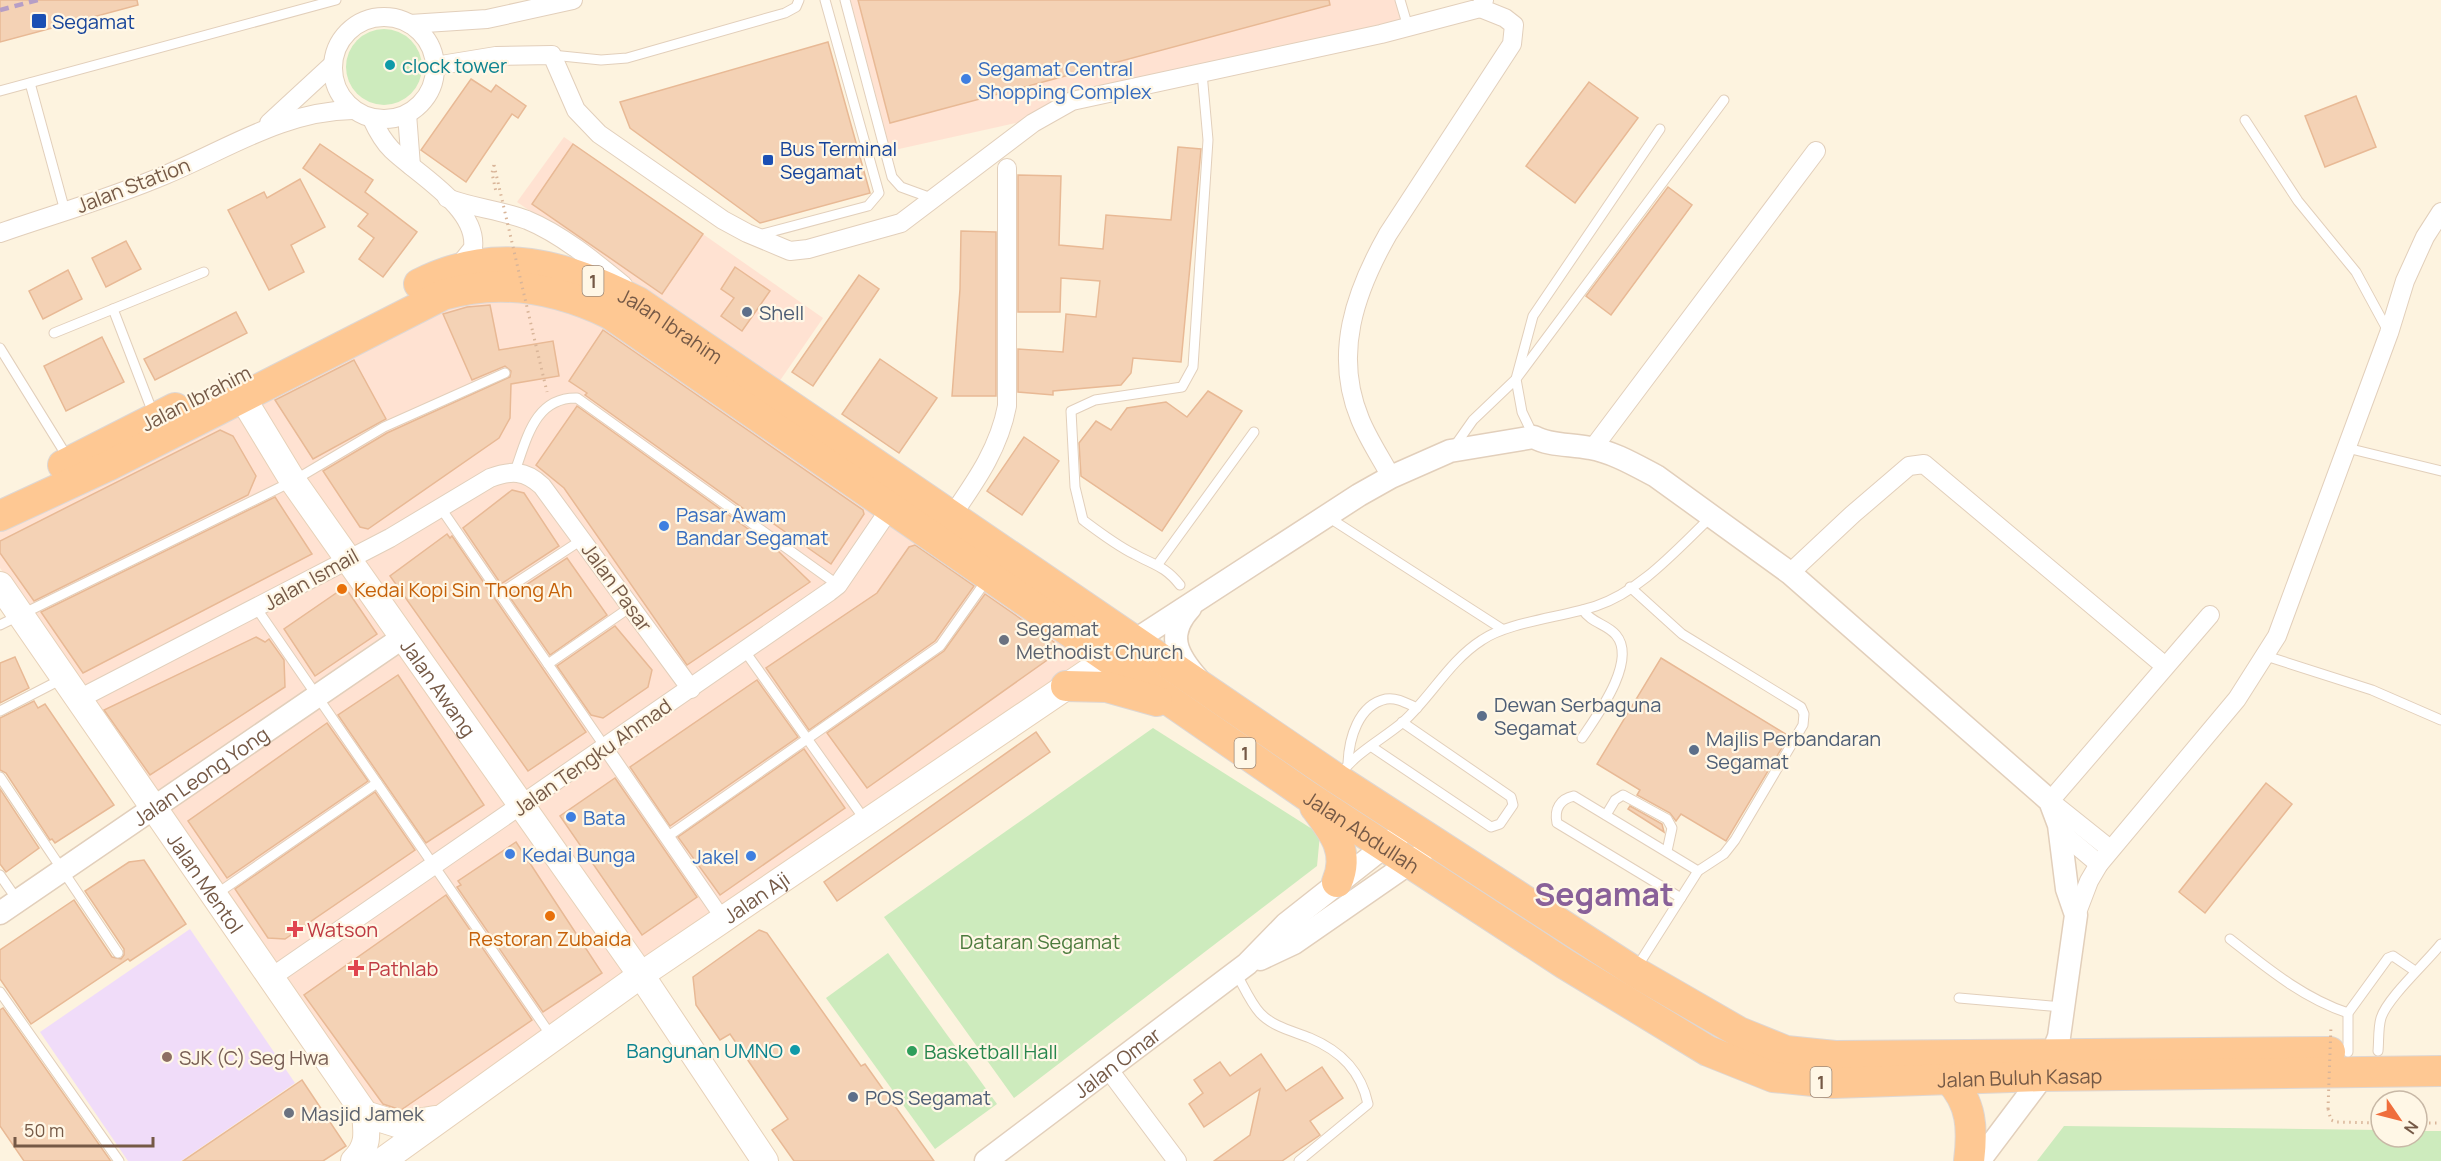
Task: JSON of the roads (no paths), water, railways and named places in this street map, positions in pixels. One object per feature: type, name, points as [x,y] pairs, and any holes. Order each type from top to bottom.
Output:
[{"type":"highway","name":"Jalan Ibrahim","points":[[0,494],[70,462],[428,280],[483,262],[541,264],[608,287],[638,302],[1134,641]]},
{"type":"highway","name":"Jalan Ibrahim","points":[[0,516],[110,465],[443,295],[484,286],[534,288],[560,294],[610,314],[776,428],[889,510],[1109,657]]},
{"type":"highway","name":"Jalan Abdullah","points":[[1134,641],[1210,692],[1342,771],[1409,827],[1436,844],[1626,985]]},
{"type":"highway","name":"Jalan Abdullah","points":[[1109,657],[1306,795],[1410,864],[1626,985]]},
{"type":"highway","points":[[1066,686],[1107,687],[1151,699],[1196,718]]},
{"type":"highway","points":[[1306,795],[1340,845],[1343,864],[1337,882]]},
{"type":"highway","name":"Jalan Buluh Kasap","points":[[1626,985],[1786,1051],[1835,1056],[2048,1065],[2441,1071]]},
{"type":"highway","name":"Jalan Buluh Kasap","points":[[1626,985],[1708,1051],[1773,1077],[1833,1083],[1949,1079],[2048,1065],[2348,1052],[2441,1051]]},
{"type":"highway","points":[[1949,1079],[1963,1095],[1969,1111],[1971,1130],[1969,1161]]},
{"type":"main road","name":"Jalan Awang","points":[[242,397],[293,481],[641,975],[765,1161]]},
{"type":"main road","name":"Jalan Mentol","points":[[0,585],[10,621],[63,679],[269,979],[365,1114]]},
{"type":"main road","name":"Jalan Aji","points":[[382,1161],[641,975],[1134,641]]},
{"type":"main road","points":[[354,1161],[365,1149],[368,1138],[365,1114],[400,1125],[443,1116]]},
{"type":"street","points":[[410,24],[423,35],[432,49],[435,66],[431,89],[417,108],[390,119],[372,118],[353,110],[341,98],[334,81],[333,64],[343,37],[367,20],[389,18],[410,24],[487,19],[573,0]]},
{"type":"street","points":[[435,66],[496,56],[552,55],[576,110],[593,129],[723,220],[754,237],[790,251],[808,249],[901,223],[1054,109],[1072,101],[1408,27],[1482,4],[1514,25],[1512,44],[1388,234],[1369,267],[1350,326],[1348,378],[1360,420],[1391,477]]},
{"type":"street","name":"Jalan Station","points":[[263,129],[333,64]]},
{"type":"street","name":"Jalan Station","points":[[0,233],[164,175],[263,129],[323,111],[353,110]]},
{"type":"street","points":[[407,114],[411,165]]},
{"type":"street","points":[[372,118],[385,141],[447,198],[466,219],[474,238],[473,248],[457,269]]},
{"type":"street","points":[[1593,448],[1816,151]]},
{"type":"street","points":[[951,517],[988,461],[1000,433],[1006,406],[1008,168]]},
{"type":"street","points":[[447,198],[470,207],[527,220],[540,227],[608,273],[631,291],[638,302]]},
{"type":"street","points":[[1979,1161],[2048,1065],[2059,1037],[2076,915],[2089,881],[2110,849],[2237,699],[2266,656],[2280,627],[2347,448],[2389,333],[2405,281],[2425,237],[2441,212]]},
{"type":"street","points":[[1134,641],[1326,516],[1391,477],[1450,451],[1534,437],[1541,442],[1593,448],[1634,464],[1656,476],[1713,515],[1790,573],[2050,801],[2110,849]]},
{"type":"street","points":[[1790,573],[1909,466],[1924,464],[2165,666]]},
{"type":"street","name":"Jalan Pasar","points":[[515,471],[533,478],[542,486],[691,689]]},
{"type":"street","name":"Jalan Ismail","points":[[77,700],[257,609],[348,558],[390,538],[489,478],[515,471]]},
{"type":"street","name":"Jalan Tengku Ahmad","points":[[269,979],[691,689],[838,585],[889,510]]},
{"type":"street","points":[[1199,598],[1177,626],[1176,643],[1182,658],[1210,692]]},
{"type":"street","points":[[2050,801],[2210,615]]},
{"type":"street","name":"Jalan Leong Yong","points":[[9,907],[402,638]]},
{"type":"street","points":[[605,747],[724,920]]},
{"type":"street","points":[[2050,801],[2059,825],[2067,889],[2076,915]]},
{"type":"street","points":[[2059,825],[2073,844],[2099,864]]},
{"type":"street","name":"Jalan Omar","points":[[986,1161],[1242,969],[1286,924],[1409,827]]},
{"type":"street","name":"Jalan Omar","points":[[1242,969],[1294,943],[1436,844]]},
{"type":"street","points":[[1108,1070],[1177,1161]]},
{"type":"lane","points":[[0,91],[336,0]]},
{"type":"lane","points":[[552,55],[601,60],[627,58],[785,13],[796,7],[799,0]]},
{"type":"lane","points":[[754,237],[868,206],[875,201],[879,193],[825,0]]},
{"type":"lane","points":[[845,0],[892,177],[901,187],[934,199]]},
{"type":"lane","points":[[1400,0],[1408,27]]},
{"type":"lane","points":[[1180,585],[1158,564],[1132,553],[1092,526],[1080,514],[1075,487],[1071,411],[1095,400],[1182,387],[1193,367],[1208,140],[1202,73]]},
{"type":"lane","points":[[30,83],[65,211]]},
{"type":"lane","points":[[1450,451],[1473,420],[1516,379],[1724,100]]},
{"type":"lane","points":[[2244,120],[2298,201],[2356,272],[2389,333]]},
{"type":"lane","points":[[1534,437],[1522,412],[1516,379],[1533,316],[1660,129]]},
{"type":"lane","points":[[54,333],[204,272]]},
{"type":"lane","points":[[113,309],[155,419]]},
{"type":"lane","points":[[0,348],[70,462]]},
{"type":"lane","points":[[10,621],[293,481],[384,427],[505,373]]},
{"type":"lane","points":[[515,471],[540,414],[550,403],[561,398],[577,398],[838,585]]},
{"type":"lane","points":[[1158,564],[1254,432]]},
{"type":"lane","points":[[2347,448],[2441,471]]},
{"type":"lane","points":[[439,507],[605,747]]},
{"type":"lane","points":[[1342,771],[1417,708],[1461,656],[1483,638],[1503,629],[1599,605],[1661,565],[1713,515]]},
{"type":"lane","points":[[1326,516],[1427,583],[1503,629]]},
{"type":"lane","points":[[499,594],[583,539]]},
{"type":"lane","points":[[667,837],[940,646],[989,576]]},
{"type":"lane","points":[[1626,985],[1698,871],[1724,854],[1735,840],[1803,725],[1804,714],[1801,708],[1682,634],[1630,587]]},
{"type":"lane","points":[[548,664],[632,606]]},
{"type":"lane","points":[[257,609],[552,1038]]},
{"type":"lane","points":[[1582,738],[1616,683],[1622,648],[1619,638],[1611,629],[1594,621],[1583,610]]},
{"type":"lane","points":[[744,650],[866,822]]},
{"type":"lane","points":[[2266,656],[2372,690],[2441,720]]},
{"type":"lane","points":[[0,711],[63,679]]},
{"type":"lane","points":[[1342,771],[1351,735],[1361,717],[1374,706],[1386,699],[1399,700],[1417,708]]},
{"type":"lane","points":[[1372,747],[1491,827],[1500,824],[1514,805],[1511,797],[1402,722]]},
{"type":"lane","points":[[0,777],[118,953]]},
{"type":"lane","points":[[213,896],[377,783]]},
{"type":"lane","points":[[1606,815],[1616,800],[1623,795],[1667,819],[1672,828],[1667,852]]},
{"type":"lane","points":[[1681,898],[1557,823],[1555,814],[1566,798],[1574,796],[1698,871]]},
{"type":"lane","points":[[0,875],[9,907]]},
{"type":"lane","points":[[2229,939],[2276,975],[2325,1006],[2348,1014]]},
{"type":"lane","points":[[2378,1051],[2381,1018],[2415,971],[2426,963],[2441,944]]},
{"type":"lane","points":[[2348,1052],[2348,1014],[2388,958],[2393,956],[2415,971]]},
{"type":"lane","points":[[1242,969],[1260,1013],[1286,1030],[1335,1050],[1348,1061],[1365,1091],[1368,1104],[1299,1161]]},
{"type":"lane","points":[[0,992],[119,1161]]},
{"type":"lane","points":[[1959,998],[2062,1007]]},
{"type":"railway","points":[[0,10],[38,0]]},
{"type":"place","name":"Segamat","points":[[39,21]]},
{"type":"place","name":"clock tower","points":[[390,65]]},
{"type":"place","name":"Segamat Central Shopping Complex","points":[[966,79]]},
{"type":"place","name":"Bus Terminal Segamat","points":[[768,160]]},
{"type":"place","name":"Shell","points":[[747,312]]},
{"type":"place","name":"Pasar Awam Bandar Segamat","points":[[664,526]]},
{"type":"place","name":"Kedai Kopi Sin Thong Ah","points":[[342,589]]},
{"type":"place","name":"Segamat Methodist Church","points":[[1004,640]]},
{"type":"place","name":"Dewan Serbaguna Segamat","points":[[1482,716]]},
{"type":"place","name":"Majlis Perbandaran Segamat","points":[[1694,750]]},
{"type":"place","name":"Bata","points":[[571,817]]},
{"type":"place","name":"Kedai Bunga","points":[[510,854]]},
{"type":"place","name":"Jakel","points":[[751,856]]},
{"type":"place","name":"Restoran Zubaida","points":[[550,916]]},
{"type":"place","name":"Watson","points":[[295,929]]},
{"type":"place","name":"Pathlab","points":[[356,968]]},
{"type":"place","name":"Bangunan UMNO","points":[[795,1050]]},
{"type":"place","name":"Basketball Hall","points":[[912,1051]]},
{"type":"place","name":"SJK (C) Seg Hwa","points":[[167,1057]]},
{"type":"place","name":"POS Segamat","points":[[853,1097]]},
{"type":"place","name":"Masjid Jamek","points":[[289,1113]]},
{"type":"district","name":"Segamat","points":[[1604,894]]},
{"type":"park label","name":"Dataran Segamat","points":[[1040,941]]}]
